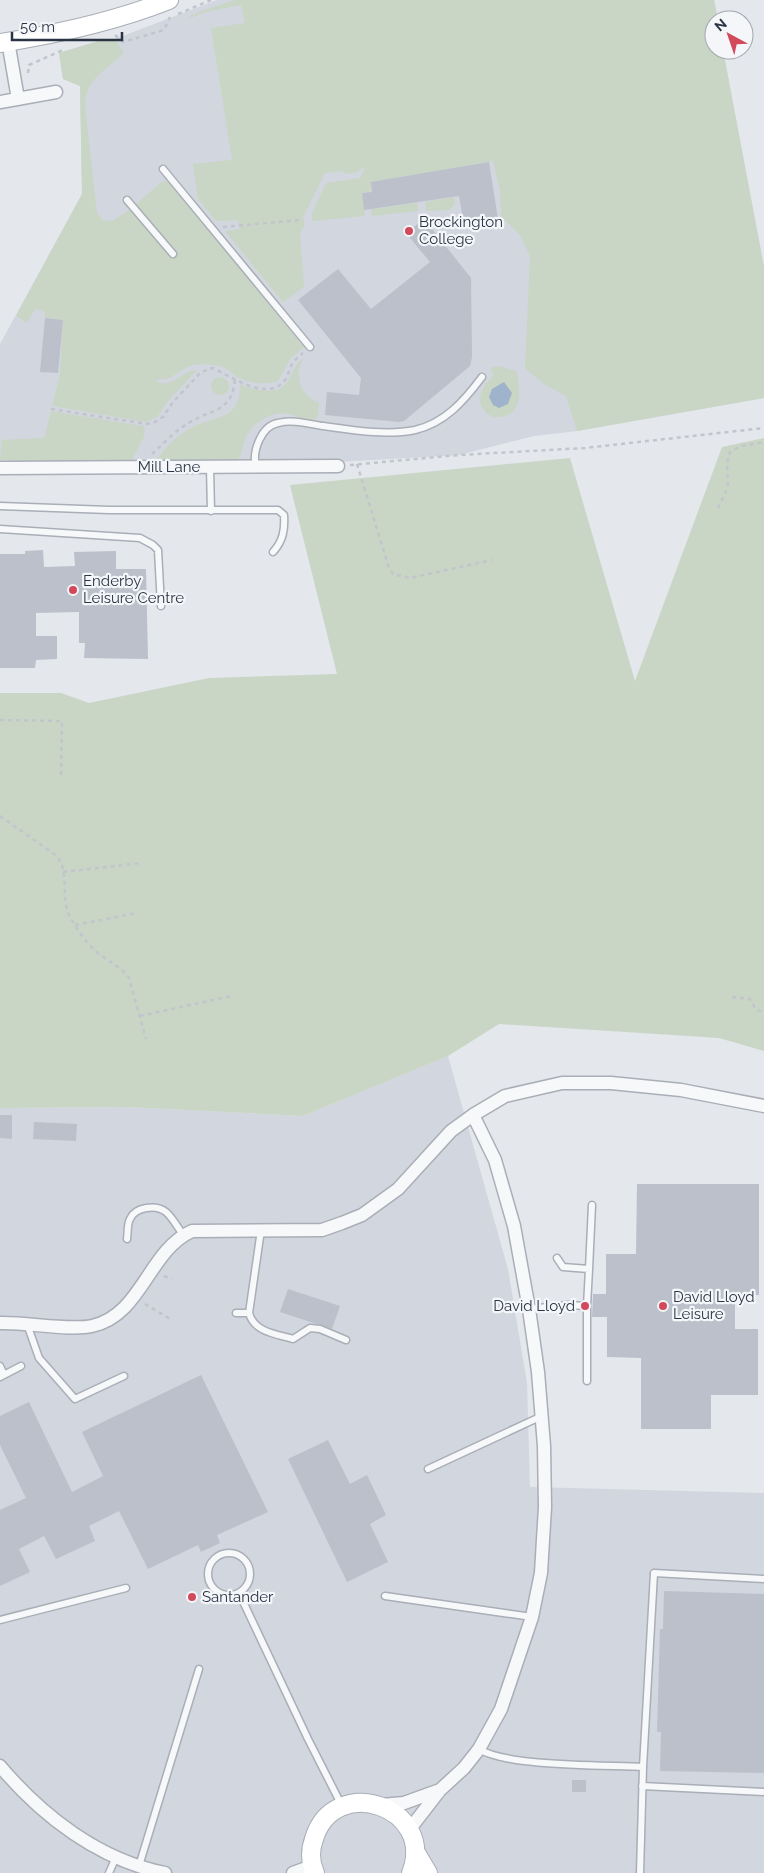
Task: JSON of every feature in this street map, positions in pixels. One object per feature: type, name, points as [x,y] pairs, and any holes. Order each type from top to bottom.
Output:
[{"type":"street","points":[[18,99],[14,76],[4,42],[55,35],[129,14],[169,0]]},
{"type":"street","points":[[0,102],[56,92]]},
{"type":"street","name":"Mill Lane","points":[[0,468],[338,466]]},
{"type":"street","points":[[0,1323],[91,1327],[121,1312],[156,1261],[169,1246],[183,1235],[192,1231],[214,1229],[322,1230],[362,1215],[398,1190],[451,1132],[473,1115],[505,1096],[562,1083],[611,1083],[681,1090],[764,1106]]},
{"type":"street","points":[[409,1830],[440,1790],[464,1768],[479,1749],[501,1709],[532,1617],[541,1573],[545,1507],[542,1416],[529,1309],[514,1226],[496,1160],[473,1115]]},
{"type":"street","points":[[0,1766],[25,1794],[56,1822],[94,1846],[116,1857],[165,1873]]},
{"type":"street","points":[[380,1805],[404,1803],[440,1790]]},
{"type":"street","points":[[293,1873],[313,1870],[311,1848],[316,1831],[327,1816],[342,1806],[368,1802],[380,1805],[402,1819],[409,1830],[415,1852],[428,1873]]},
{"type":"street","points":[[411,1873],[415,1852]]},
{"type":"lane","points":[[163,169],[310,347]]},
{"type":"lane","points":[[127,200],[173,254]]},
{"type":"lane","points":[[256,466],[254,461],[258,444],[264,431],[276,423],[303,422],[379,432],[414,430],[440,420],[461,404],[482,377]]},
{"type":"lane","points":[[210,467],[211,511]]},
{"type":"lane","points":[[0,506],[109,510],[270,510],[282,512],[284,522],[282,539],[273,552]]},
{"type":"lane","points":[[0,528],[140,538],[158,550],[161,606]]},
{"type":"lane","points":[[587,1381],[587,1306],[592,1205]]},
{"type":"lane","points":[[127,1239],[130,1219],[136,1212],[143,1209],[157,1208],[165,1212],[183,1235]]},
{"type":"lane","points":[[261,1230],[250,1313],[251,1320],[257,1327],[293,1338],[310,1328],[320,1329],[346,1340]]},
{"type":"lane","points":[[557,1258],[563,1267],[589,1269]]},
{"type":"lane","points":[[529,1309],[566,1305],[587,1306]]},
{"type":"lane","points":[[236,1313],[250,1313]]},
{"type":"lane","points":[[27,1324],[39,1358],[75,1400],[124,1376]]},
{"type":"lane","points":[[0,1366],[2,1376],[21,1366]]},
{"type":"lane","points":[[428,1469],[542,1416]]},
{"type":"lane","points":[[234,1554],[246,1562],[250,1575],[249,1582],[239,1593],[233,1595],[220,1593],[210,1584],[208,1570],[210,1564],[220,1555],[234,1554]]},
{"type":"lane","points":[[640,1873],[642,1786],[654,1573],[764,1579]]},
{"type":"lane","points":[[0,1620],[126,1588]]},
{"type":"lane","points":[[239,1593],[342,1806]]},
{"type":"lane","points":[[385,1596],[532,1617]]},
{"type":"lane","points":[[139,1866],[199,1669]]},
{"type":"lane","points":[[479,1749],[489,1756],[531,1762],[643,1767]]},
{"type":"lane","points":[[642,1786],[764,1792]]},
{"type":"lane","points":[[108,1873],[116,1857]]},
{"type":"path","points":[[113,34],[123,42],[154,34],[164,30],[170,18],[211,0]]},
{"type":"path","points":[[14,76],[28,73],[29,65],[68,47]]},
{"type":"path","points":[[211,228],[300,220]]},
{"type":"path","points":[[51,409],[147,424],[163,417],[173,402],[201,372],[213,368],[235,379],[261,388],[280,385],[288,376],[291,366],[296,359],[310,347]]},
{"type":"path","points":[[143,467],[151,455],[172,435],[189,423],[230,401],[234,394],[235,379]]},
{"type":"path","points":[[338,466],[585,448],[764,428]]},
{"type":"path","points":[[718,508],[728,487],[727,463],[730,452],[741,446],[764,442]]},
{"type":"path","points":[[357,464],[388,566],[393,574],[410,578],[492,560]]},
{"type":"path","points":[[0,720],[62,721],[61,776]]},
{"type":"path","points":[[0,816],[57,856],[62,863],[68,914],[74,925],[99,954],[118,966],[129,978],[146,1039]]},
{"type":"path","points":[[63,872],[140,863]]},
{"type":"path","points":[[74,925],[138,913]]},
{"type":"path","points":[[140,1016],[231,996]]},
{"type":"path","points":[[732,997],[750,999],[756,1010],[764,1012]]},
{"type":"path","points":[[133,1297],[172,1320]]},
{"type":"shaded area","name":"Brockington College","points":[[217,0],[714,0],[716,10],[704,10],[704,60],[725,60],[764,267],[764,398],[577,431],[534,436],[459,455],[339,462],[143,465],[0,460],[0,344],[82,194],[80,86],[63,79],[59,53],[105,39],[115,39]]},
{"type":"shaded area","name":"Santander","points":[[448,1056],[508,1269],[527,1383],[530,1487],[764,1493],[764,1873],[0,1873],[0,1108],[126,1107],[303,1116]]},
{"type":"green space","points":[[234,0],[714,0],[716,10],[704,10],[704,60],[725,60],[764,267],[764,398],[577,431],[566,396],[544,384],[525,368],[530,256],[520,235],[501,216],[500,191],[493,161],[463,166],[464,178],[450,169],[371,182],[372,191],[362,193],[365,216],[312,221],[312,213],[326,183],[360,178],[365,168],[359,169],[359,172],[344,174],[343,171],[325,173],[303,217],[305,225],[300,233],[304,287],[283,302],[225,231],[240,229],[238,220],[216,221],[198,199],[193,164],[232,160],[211,28],[245,23],[241,5],[209,11],[190,18],[191,15]]},
{"type":"green space","points":[[105,39],[115,39],[124,53],[98,76],[86,97],[85,106],[97,213],[103,220],[112,221],[131,209],[170,256],[176,251],[136,204],[163,181],[170,182],[304,347],[290,359],[278,381],[251,382],[241,379],[220,366],[204,364],[190,366],[167,379],[159,379],[156,381],[167,383],[197,370],[168,401],[158,416],[146,422],[52,406],[60,374],[63,320],[45,318],[45,312],[35,309],[27,323],[16,316],[82,194],[80,86],[63,79],[59,53]]},
{"type":"green space","points":[[454,197],[455,204],[449,210],[426,211],[425,202]]},
{"type":"green space","points":[[417,203],[418,211],[372,216],[371,209]]},
{"type":"green space","points":[[303,358],[299,372],[300,384],[307,395],[319,403],[318,416],[311,423],[282,413],[263,419],[248,433],[237,461],[154,464],[166,448],[181,434],[232,410],[237,404],[240,384],[266,391],[279,389],[288,381]]},
{"type":"green space","points":[[499,366],[516,371],[519,396],[515,409],[510,414],[492,417],[482,407],[480,396],[485,385],[494,375],[490,368]]},
{"type":"green space","points":[[216,377],[224,377],[229,382],[227,393],[216,395],[211,390],[211,382]]},
{"type":"green space","points":[[51,411],[143,426],[145,429],[144,437],[129,465],[0,460],[2,440],[44,438]]},
{"type":"green space","points":[[764,438],[764,1051],[719,1038],[499,1024],[448,1056],[303,1116],[126,1107],[0,1108],[0,693],[61,693],[89,703],[209,678],[337,674],[290,485],[570,458],[635,681],[722,447]]},
{"type":"water","points":[[504,382],[512,393],[508,404],[499,408],[493,405],[489,397],[492,389]]},
{"type":"building","name":"Brockington College","points":[[489,162],[498,219],[464,224],[459,196],[364,210],[362,193],[372,192],[371,182]]},
{"type":"building","name":"Brockington College","points":[[424,219],[471,278],[472,357],[470,366],[404,421],[325,415],[327,392],[359,395],[361,378],[298,300],[338,269],[371,309],[430,262],[406,233]]},
{"type":"building","points":[[45,318],[63,320],[58,373],[40,372]]},
{"type":"building","name":"Enderby Leisure Centre","points":[[43,550],[44,567],[75,566],[74,552],[116,551],[116,569],[146,569],[148,659],[84,658],[85,643],[79,643],[79,612],[36,613],[36,636],[57,636],[57,659],[36,660],[35,668],[0,668],[0,554],[25,554],[25,551]]},
{"type":"building","points":[[0,1115],[12,1115],[12,1139],[0,1138]]},
{"type":"building","points":[[34,1122],[77,1124],[76,1141],[33,1139]]},
{"type":"building","name":"David Lloyd Leisure","points":[[637,1184],[759,1184],[759,1295],[735,1295],[735,1329],[758,1329],[758,1395],[711,1395],[711,1429],[641,1429],[641,1358],[607,1357],[607,1317],[592,1317],[593,1294],[606,1294],[606,1254],[636,1254]]},
{"type":"building","points":[[288,1289],[340,1306],[332,1329],[280,1312]]},
{"type":"building","points":[[201,1375],[268,1512],[217,1535],[220,1543],[201,1552],[198,1545],[148,1569],[119,1511],[89,1526],[95,1541],[56,1559],[44,1536],[19,1549],[30,1572],[0,1586],[0,1510],[26,1498],[0,1445],[0,1416],[29,1402],[72,1492],[103,1476],[82,1432]]},
{"type":"building","points":[[328,1440],[350,1484],[367,1475],[386,1515],[370,1524],[388,1562],[347,1582],[288,1459]]},
{"type":"building","points":[[664,1591],[764,1594],[764,1773],[660,1771],[661,1732],[657,1732],[660,1629],[663,1629]]},
{"type":"building","points":[[572,1780],[586,1780],[586,1792],[572,1792]]},
{"type":"place","name":"Brockington College","points":[[409,231]]},
{"type":"place","name":"Enderby Leisure Centre","points":[[73,590]]},
{"type":"place","name":"David Lloyd","points":[[585,1306]]},
{"type":"place","name":"David Lloyd Leisure","points":[[663,1306]]},
{"type":"place","name":"Santander","points":[[192,1597]]}]
